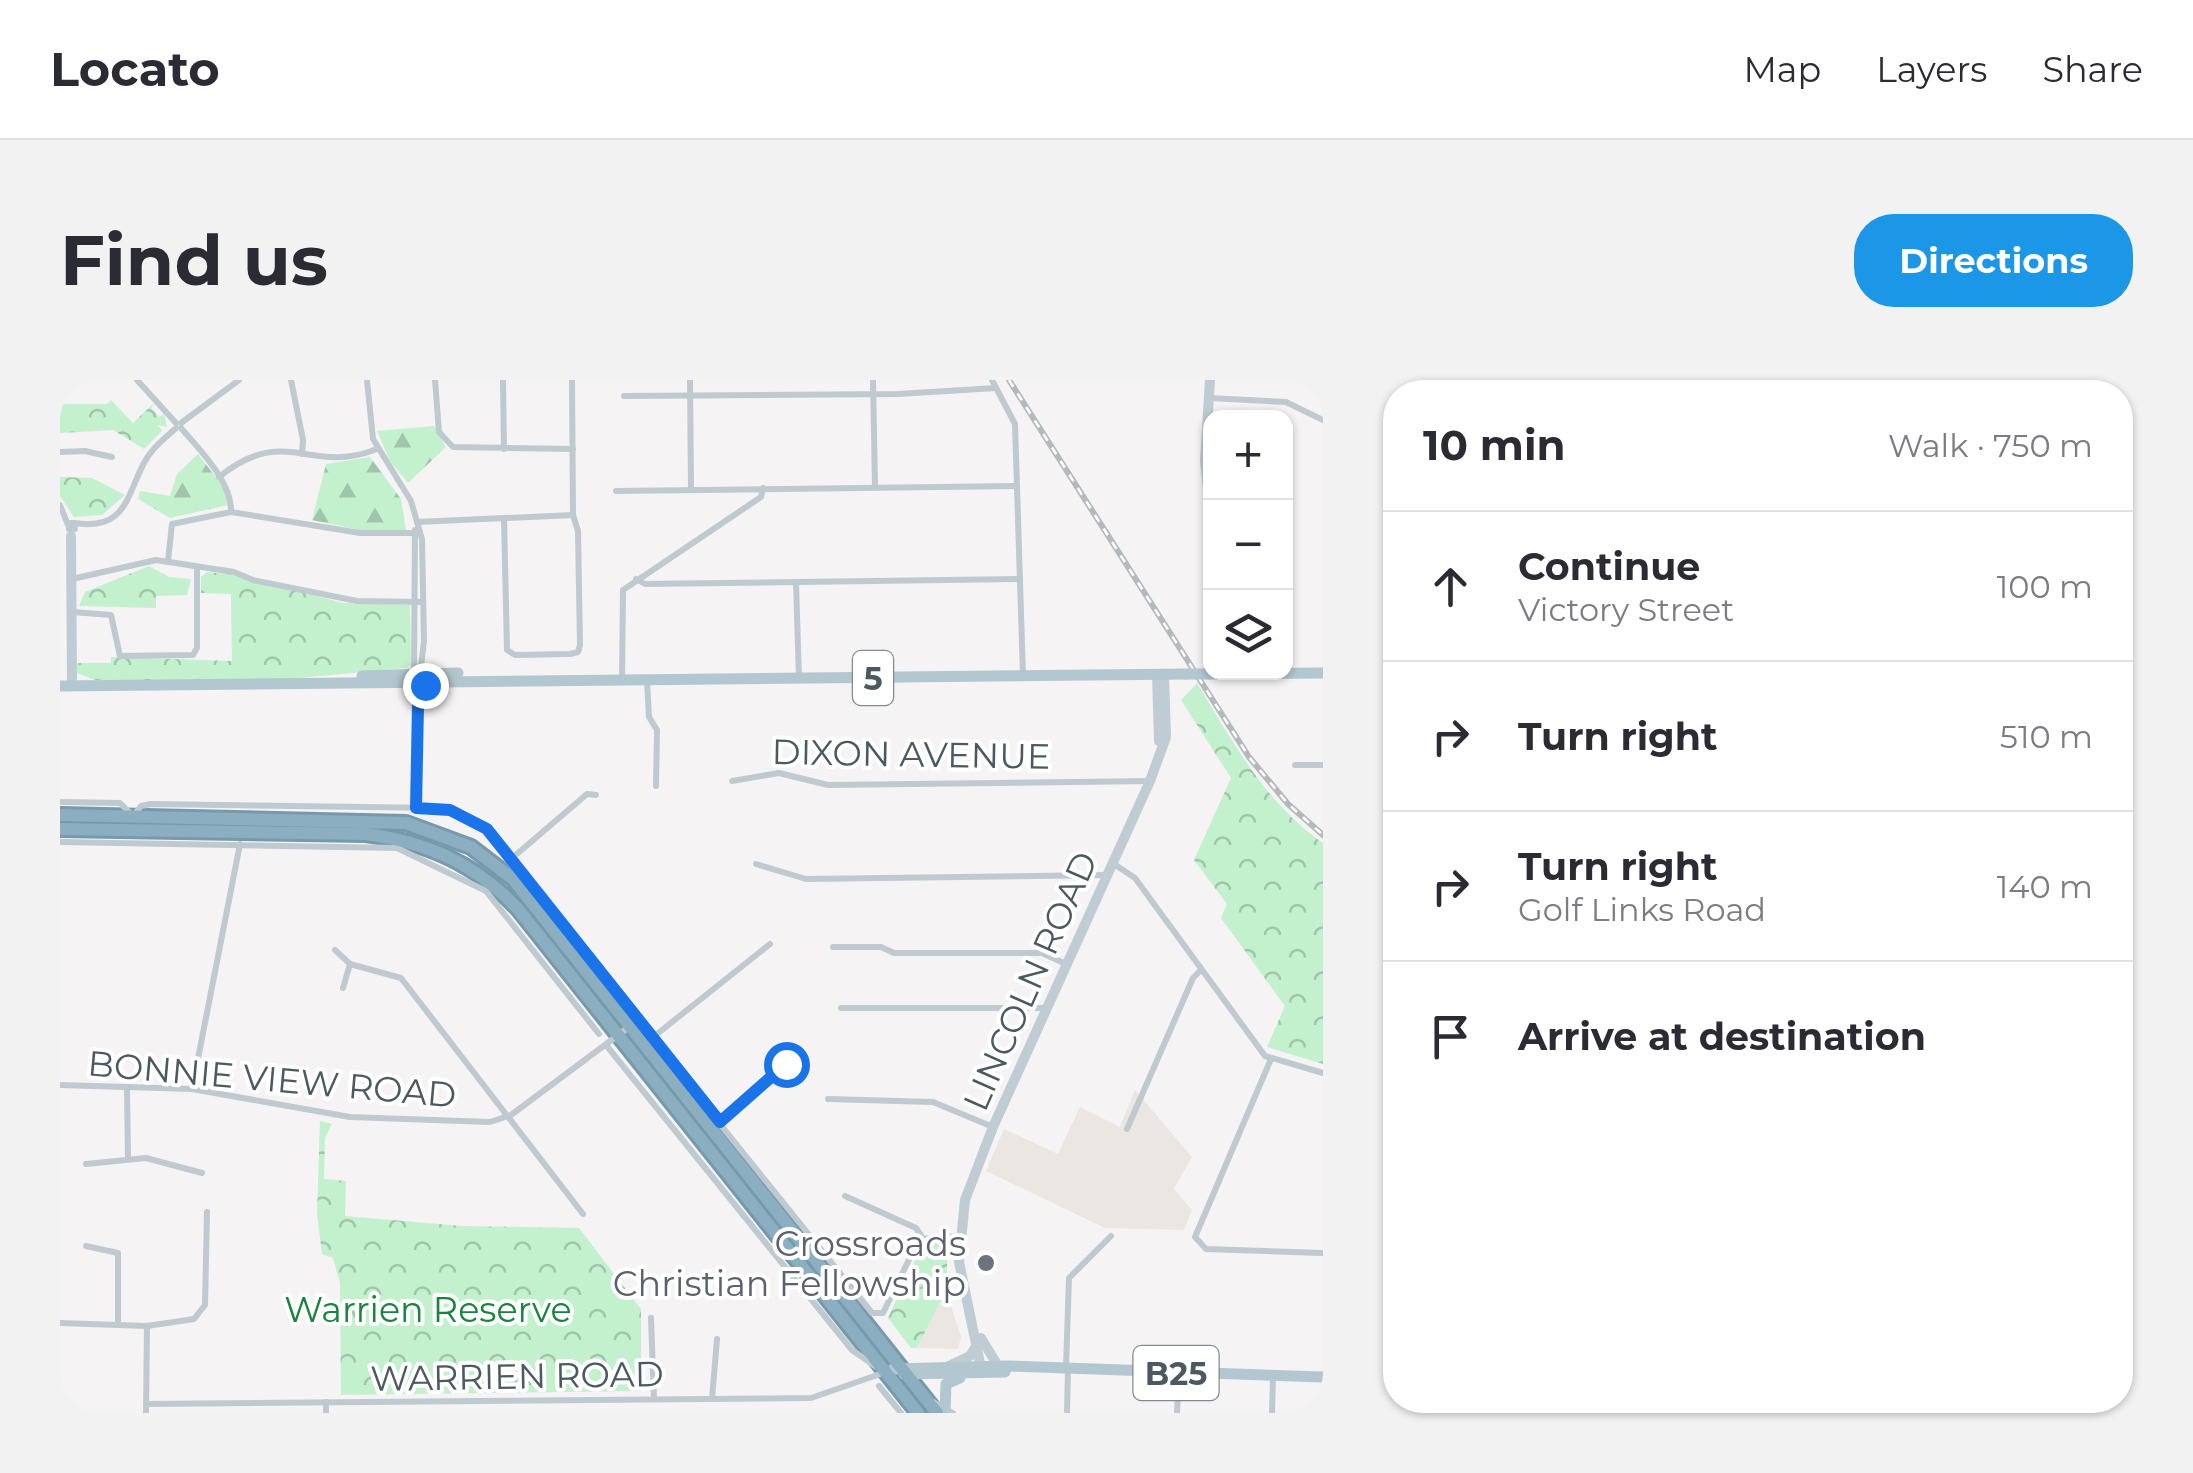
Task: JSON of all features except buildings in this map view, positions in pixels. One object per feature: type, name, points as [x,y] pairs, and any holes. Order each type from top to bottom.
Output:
[{"type":"highway","points":[[60,815],[133,830],[280,818],[369,819],[426,827],[491,860],[528,898],[617,1036],[918,1413]]},
{"type":"highway","points":[[60,829],[366,834],[430,848],[494,884],[603,1029],[617,1036],[798,1241],[924,1397],[944,1411]]},
{"type":"main road","points":[[1209,500],[1205,460],[1210,380]]},
{"type":"main road","points":[[66,686],[72,577],[66,553],[72,526]]},
{"type":"main road","name":"5","points":[[1293,673],[1323,673]]},
{"type":"main road","name":"LINCOLN ROAD","points":[[978,1372],[960,1236],[965,1200],[1150,781],[1166,737],[1167,697],[1160,674]]},
{"type":"main road","name":"LINCOLN ROAD","points":[[1159,752],[1160,674]]},
{"type":"main road","points":[[1167,697],[1185,674]]},
{"type":"main road","name":"5","points":[[66,686],[290,685],[420,678],[562,682],[1203,674]]},
{"type":"main road","name":"LINCOLN ROAD","points":[[966,1304],[991,1361],[998,1366]]},
{"type":"main road","points":[[949,1366],[970,1356],[977,1345]]},
{"type":"main road","name":"B25","points":[[903,1370],[949,1366],[978,1372],[998,1366],[1029,1369]]},
{"type":"main road","name":"B25","points":[[903,1370],[1067,1369],[1323,1377]]},
{"type":"main road","points":[[885,1372],[903,1370]]},
{"type":"main road","points":[[944,1411],[946,1384],[978,1372]]},
{"type":"street","points":[[136,380],[179,425],[219,477],[232,497],[231,512]]},
{"type":"street","points":[[60,505],[72,526],[102,522],[126,506],[150,453],[179,425],[239,380]]},
{"type":"street","points":[[290,380],[304,440],[302,454]]},
{"type":"street","points":[[367,380],[369,423],[377,449],[407,493],[417,522],[421,690],[418,705]]},
{"type":"street","points":[[435,380],[436,418],[445,442],[462,450],[573,449]]},
{"type":"street","points":[[503,380],[504,449]]},
{"type":"street","points":[[504,519],[507,650],[515,655],[578,652],[572,380]]},
{"type":"street","points":[[690,380],[691,487]]},
{"type":"street","points":[[873,380],[875,486]]},
{"type":"street","points":[[992,380],[1015,424],[1023,676]]},
{"type":"street","points":[[624,396],[996,388]]},
{"type":"street","points":[[1209,398],[1286,402],[1323,420]]},
{"type":"street","points":[[219,477],[264,450],[336,458],[377,449]]},
{"type":"street","points":[[60,452],[85,451],[112,457]]},
{"type":"street","points":[[616,491],[691,487],[1018,486]]},
{"type":"street","points":[[622,681],[620,599],[636,579],[761,498],[763,488]]},
{"type":"street","points":[[168,562],[172,524],[231,512],[360,533],[418,533]]},
{"type":"street","points":[[417,522],[573,515]]},
{"type":"street","points":[[72,577],[89,577],[143,560],[234,572],[357,601],[418,602]]},
{"type":"street","points":[[72,614],[113,616],[116,648],[123,657],[193,655],[197,648],[196,568]]},
{"type":"street","points":[[636,579],[645,584],[1020,579]]},
{"type":"street","points":[[796,583],[798,680]]},
{"type":"street","points":[[416,808],[424,641],[418,602]]},
{"type":"street","points":[[420,678],[424,641]]},
{"type":"street","points":[[647,681],[649,717],[657,730],[656,786]]},
{"type":"street","points":[[1295,765],[1323,765]]},
{"type":"street","name":"DIXON AVENUE","points":[[732,782],[779,774],[828,785],[1150,781]]},
{"type":"street","points":[[511,859],[583,793],[596,795]]},
{"type":"street","points":[[60,802],[120,803],[133,830]]},
{"type":"street","points":[[133,830],[142,806],[151,804],[416,808],[450,810],[478,822],[526,876],[872,1313],[883,1313],[922,1237]]},
{"type":"street","points":[[280,818],[301,806]]},
{"type":"street","points":[[60,842],[133,830],[240,844],[397,848],[472,883],[501,908],[587,1019],[603,1029]]},
{"type":"street","points":[[192,1090],[240,844]]},
{"type":"street","points":[[756,864],[806,879],[1111,869],[1135,878],[1260,1051],[1271,1059],[1323,1074]]},
{"type":"street","points":[[526,876],[528,898],[550,908]]},
{"type":"street","points":[[652,1038],[770,944]]},
{"type":"street","points":[[833,947],[880,947],[894,954],[1042,953],[1068,965]]},
{"type":"street","points":[[334,950],[350,964],[400,978],[583,1214]]},
{"type":"street","points":[[344,988],[350,964]]},
{"type":"street","points":[[1126,1129],[1193,978],[1202,970]]},
{"type":"street","points":[[840,1008],[1048,1008]]},
{"type":"street","points":[[587,1019],[603,1029]]},
{"type":"street","points":[[617,1036],[680,1135],[792,1277],[852,1350],[885,1372]]},
{"type":"street","name":"BONNIE VIEW ROAD","points":[[60,1085],[192,1090],[350,1118],[490,1122],[506,1118],[617,1036]]},
{"type":"street","points":[[1271,1059],[1195,1230],[1198,1243],[1206,1250],[1323,1252]]},
{"type":"street","points":[[720,1122],[786,1064]]},
{"type":"street","points":[[127,1088],[128,1158]]},
{"type":"street","points":[[828,1099],[933,1102],[994,1127]]},
{"type":"street","points":[[680,1135],[702,1144]]},
{"type":"street","points":[[86,1164],[128,1158],[202,1172]]},
{"type":"street","points":[[844,1196],[916,1228],[922,1237]]},
{"type":"street","points":[[60,1323],[147,1326],[188,1322],[203,1310],[207,1212]]},
{"type":"street","points":[[922,1237],[960,1236]]},
{"type":"street","points":[[1067,1413],[1069,1278],[1111,1236]]},
{"type":"street","points":[[798,1241],[817,1245]]},
{"type":"street","points":[[86,1246],[118,1253],[118,1324]]},
{"type":"street","points":[[792,1277],[819,1290]]},
{"type":"street","points":[[650,1318],[654,1399]]},
{"type":"street","points":[[146,1408],[147,1326]]},
{"type":"street","points":[[705,1413],[716,1339]]},
{"type":"street","name":"WARRIEN ROAD","points":[[146,1408],[217,1403],[811,1398],[885,1372]]},
{"type":"street","points":[[1178,1413],[1179,1373]]},
{"type":"street","points":[[1272,1413],[1273,1375]]},
{"type":"street","points":[[879,1386],[901,1413]]},
{"type":"street","points":[[326,1402],[326,1413]]},
{"type":"street","points":[[217,1403],[217,1413]]},
{"type":"shaded area","points":[[1135,1090],[1192,1157],[1174,1189],[1192,1210],[1184,1230],[1105,1228],[986,1171],[1004,1129],[1058,1154],[1080,1107],[1120,1127]]},
{"type":"shaded area","points":[[946,1290],[961,1337],[958,1349],[917,1348]]},
{"type":"green space","points":[[111,400],[133,423],[154,403],[151,408],[160,417],[164,414],[167,427],[158,425],[162,431],[144,449],[113,430],[60,433],[60,404],[107,404]]},
{"type":"green space","points":[[434,426],[446,447],[408,483],[390,461],[377,431]]},
{"type":"green space","points":[[198,454],[228,493],[228,505],[170,518],[138,499],[140,491],[170,496],[177,474]]},
{"type":"green space","points":[[370,457],[401,499],[406,530],[359,530],[312,520],[326,464]]},
{"type":"green space","points":[[60,477],[92,478],[125,495],[102,515],[74,517],[60,496]]},
{"type":"green space","points":[[149,566],[169,577],[191,579],[187,595],[156,596],[156,608],[79,606],[85,592]]},
{"type":"green space","points":[[207,572],[238,575],[343,603],[410,605],[411,664],[406,668],[267,681],[95,680],[77,673],[76,663],[111,663],[111,657],[232,661],[231,594],[201,593],[201,577]]},
{"type":"green space","points":[[1197,683],[1267,791],[1323,843],[1323,1064],[1267,1047],[1285,1006],[1221,918],[1227,904],[1194,860],[1231,778],[1181,700]]},
{"type":"green space","name":"Warrien Reserve","points":[[320,1121],[332,1124],[325,1138],[324,1179],[346,1181],[345,1216],[462,1226],[579,1228],[641,1309],[641,1391],[341,1395],[340,1283],[333,1258],[322,1254],[317,1214]]},
{"type":"green space","points":[[924,1242],[948,1244],[946,1290],[917,1348],[911,1348],[888,1318]]},
{"type":"railway","points":[[1009,380],[1249,757],[1288,804],[1323,835]]},
{"type":"place","name":"Crossroads Christian Fellowship","points":[[986,1263]]},
{"type":"route","points":[[425,685],[418,705],[416,808],[450,810],[487,829],[720,1122],[786,1064]]}]
